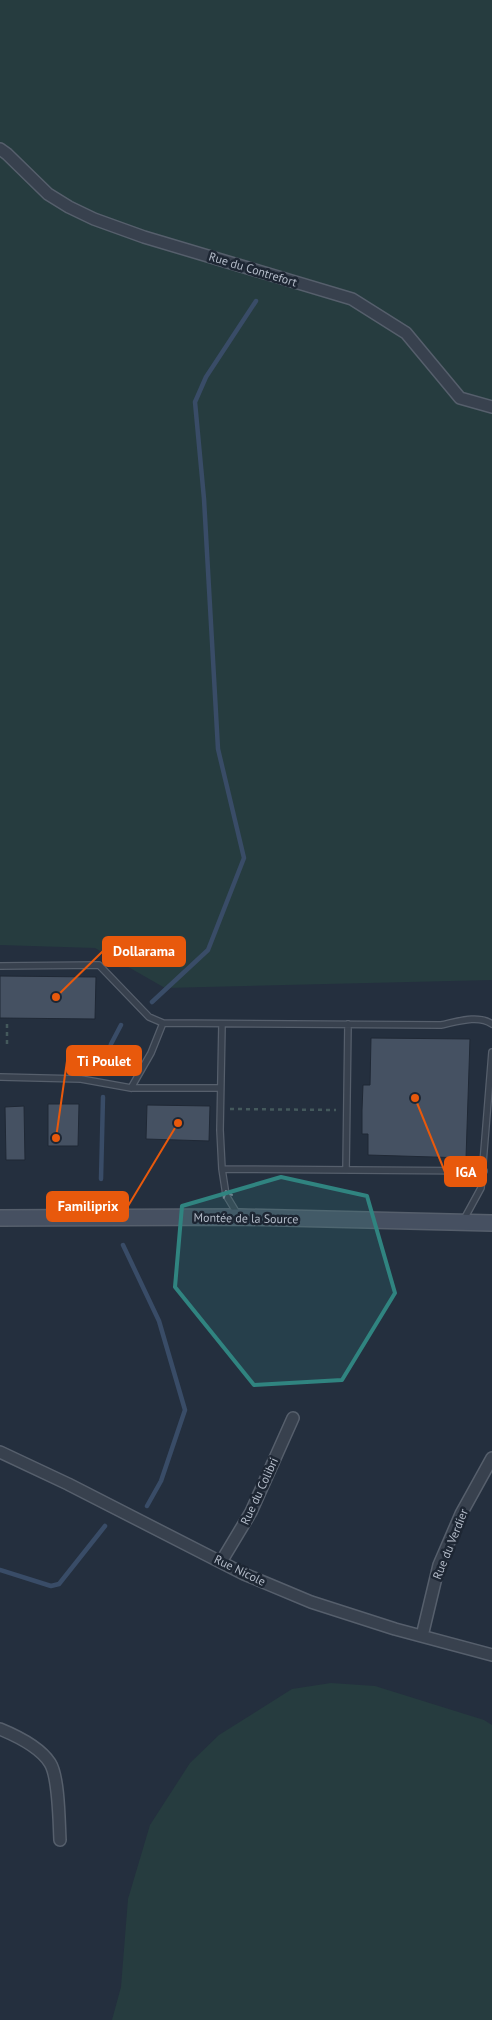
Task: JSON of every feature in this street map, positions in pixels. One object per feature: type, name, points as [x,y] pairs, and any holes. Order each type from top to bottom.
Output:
[{"type":"main road","name":"Montée de la Source","points":[[0,1218],[239,1217],[492,1223]]},
{"type":"street","name":"Rue du Contrefort","points":[[0,149],[48,194],[94,219],[144,237],[352,299],[406,333],[460,398],[492,408]]},
{"type":"street","name":"Rue du Colibri","points":[[221,1562],[251,1512],[293,1418]]},
{"type":"street","name":"Rue Nicole","points":[[0,1452],[68,1484],[244,1574],[311,1602],[341,1613],[492,1655]]},
{"type":"street","name":"Rue du Verdier","points":[[422,1636],[439,1565],[461,1514],[492,1458]]},
{"type":"street","points":[[0,1729],[14,1734],[37,1749],[51,1764],[55,1783],[60,1840]]},
{"type":"lane","points":[[0,966],[99,965],[149,1017],[163,1023],[441,1025],[469,1020],[487,1021],[492,1024]]},
{"type":"lane","points":[[130,1088],[151,1053],[163,1023]]},
{"type":"lane","points":[[222,1024],[220,1088],[222,1169],[226,1196],[239,1217]]},
{"type":"lane","points":[[346,1170],[348,1024]]},
{"type":"lane","points":[[462,1222],[481,1188],[484,1172],[492,1052]]},
{"type":"lane","points":[[0,1077],[81,1079],[130,1088],[220,1088]]},
{"type":"lane","points":[[222,1169],[484,1172]]},
{"type":"path","points":[[7,1021],[7,1044]]},
{"type":"path","points":[[220,1109],[336,1110]]},
{"type":"highlighted area","points":[[281,1177],[367,1196],[395,1293],[342,1380],[254,1385],[175,1287],[182,1206]]},
{"type":"green space","points":[[0,0],[492,0],[492,980],[165,988],[95,948],[0,945]]},
{"type":"green space","points":[[331,1683],[375,1686],[484,1720],[492,1725],[492,2020],[112,2020],[121,1987],[128,1899],[150,1825],[190,1763],[219,1735],[292,1689]]},
{"type":"building","points":[[0,976],[96,977],[95,1019],[0,1018]]},
{"type":"building","points":[[371,1038],[470,1039],[466,1158],[368,1155],[368,1134],[362,1134],[362,1110],[363,1085],[370,1085]]},
{"type":"building","points":[[48,1104],[79,1104],[78,1146],[48,1146]]},
{"type":"building","points":[[147,1105],[210,1106],[209,1141],[146,1139]]},
{"type":"building","points":[[24,1106],[25,1160],[6,1160],[5,1107]]},
{"type":"waterway","points":[[152,1002],[208,950],[244,858],[218,749],[204,499],[195,402],[206,377],[256,301]]},
{"type":"waterway","points":[[104,1070],[111,1044],[121,1025]]},
{"type":"waterway","points":[[101,1179],[103,1097]]},
{"type":"waterway","points":[[123,1245],[159,1321],[185,1410],[161,1481],[147,1506]]},
{"type":"waterway","points":[[0,1570],[51,1586],[59,1584],[105,1526]]},
{"type":"place","name":"Dollarama","points":[[56,997]]},
{"type":"place","name":"IGA","points":[[415,1098]]},
{"type":"place","name":"Familiprix","points":[[178,1123]]},
{"type":"place","name":"Ti Poulet","points":[[56,1138]]}]
